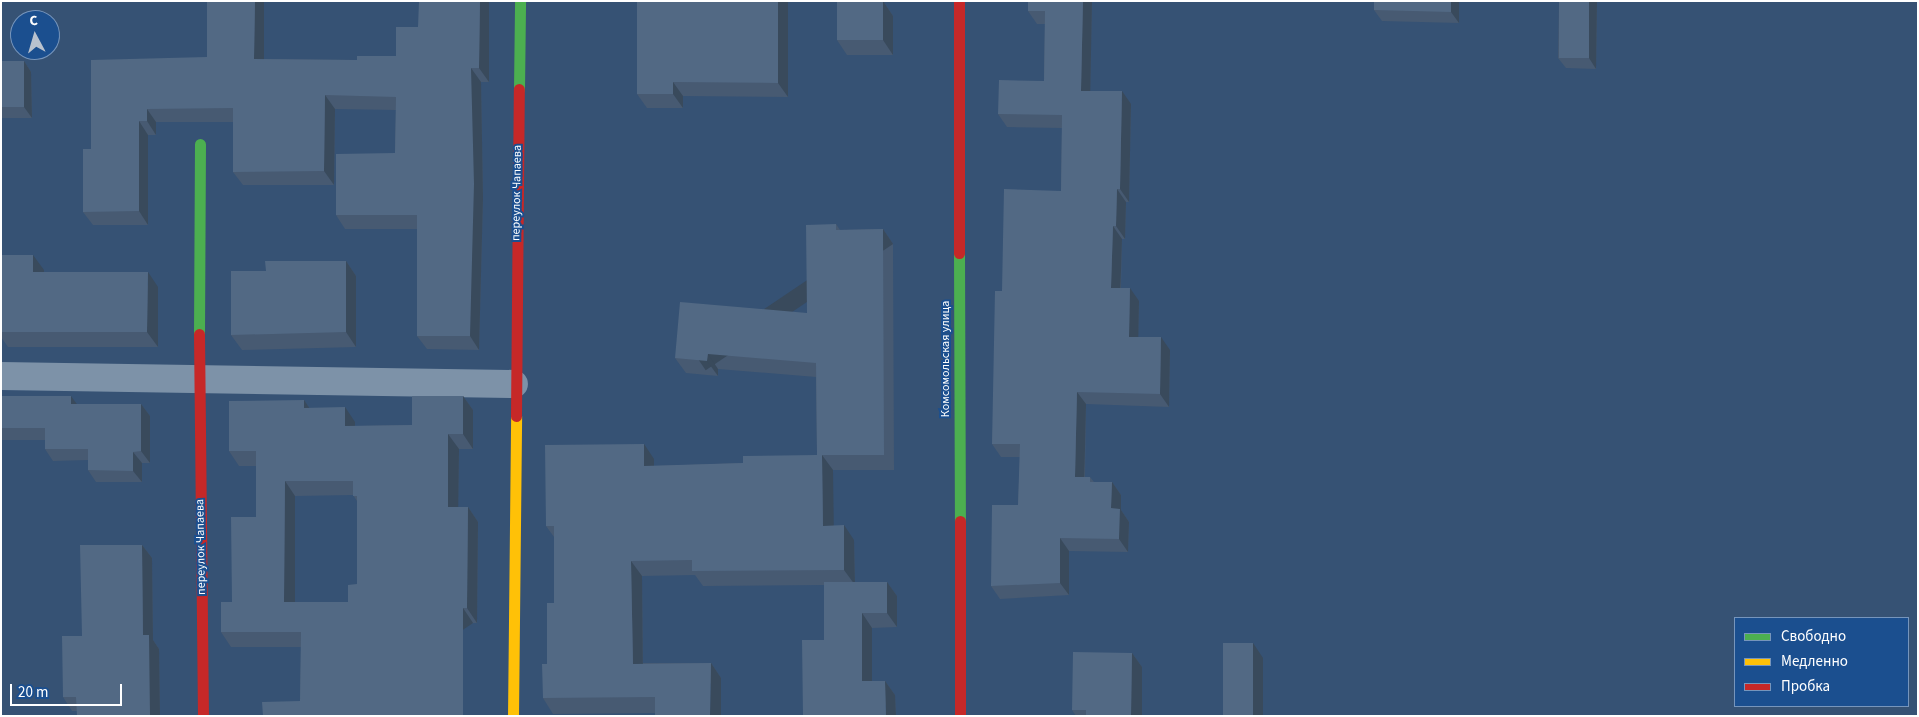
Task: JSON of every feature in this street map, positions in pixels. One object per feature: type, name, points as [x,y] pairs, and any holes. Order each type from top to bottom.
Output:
[{"type":"street","name":"переулок Чапаева","points":[[513,716],[514,384],[520,1]]},
{"type":"street","name":"Комсомольская улица","points":[[959,1],[960,716]]},
{"type":"street","name":"переулок Чапаева","points":[[200,144],[199,378],[203,716]]},
{"type":"street","points":[[1,376],[514,384]]},
{"type":"building","points":[[207,1],[255,1],[254,59],[357,60],[357,56],[396,56],[396,27],[418,27],[419,1],[480,1],[479,68],[471,68],[474,184],[470,336],[417,336],[417,215],[336,215],[336,154],[395,153],[396,97],[325,95],[324,171],[233,172],[233,108],[147,109],[147,121],[139,121],[139,211],[83,212],[83,149],[91,149],[91,60],[207,57]]},
{"type":"building","points":[[637,1],[778,1],[778,83],[673,82],[673,94],[637,94]]},
{"type":"building","points":[[837,1],[883,1],[883,40],[837,40]]},
{"type":"building","points":[[1028,1],[1083,1],[1081,91],[1122,91],[1120,189],[1117,189],[1116,226],[1113,226],[1111,288],[1130,288],[1129,337],[1161,337],[1160,394],[1077,392],[1075,477],[1090,477],[1090,482],[1112,482],[1111,508],[1120,509],[1119,539],[1060,538],[1060,583],[991,586],[992,505],[1018,505],[1020,444],[992,444],[995,291],[1002,291],[1004,189],[1061,191],[1062,115],[998,114],[999,80],[1044,81],[1045,11],[1028,11]]},
{"type":"building","points":[[1374,1],[1451,1],[1451,12],[1374,10]]},
{"type":"building","points":[[1559,1],[1589,1],[1589,58],[1559,58]]},
{"type":"building","points":[[1,61],[24,61],[24,107],[1,107]]},
{"type":"building","points":[[836,224],[836,230],[883,229],[884,455],[822,455],[823,526],[844,525],[844,570],[692,571],[692,560],[631,561],[633,664],[711,663],[710,716],[655,716],[655,697],[543,698],[542,664],[547,664],[547,603],[554,603],[554,526],[546,526],[545,445],[644,444],[644,466],[743,463],[743,456],[817,455],[816,363],[708,354],[707,361],[675,358],[680,302],[807,313],[806,225]]},
{"type":"building","points":[[1,255],[33,255],[33,272],[148,272],[147,332],[1,332]]},
{"type":"building","points":[[265,261],[346,261],[346,332],[231,335],[231,271],[266,271]]},
{"type":"building","points":[[1,396],[71,396],[71,404],[141,404],[141,451],[133,452],[133,471],[88,470],[88,449],[45,449],[45,428],[1,428]]},
{"type":"building","points":[[412,396],[463,396],[463,434],[448,434],[448,507],[468,507],[467,608],[463,608],[463,716],[263,716],[262,702],[300,701],[301,632],[221,632],[221,602],[232,602],[231,517],[256,517],[256,451],[229,451],[229,401],[304,400],[304,408],[345,407],[345,426],[412,425]],"holes":[[[285,481],[353,481],[353,496],[357,496],[357,584],[348,585],[348,602],[284,602]]]},
{"type":"building","points":[[80,545],[142,545],[143,635],[149,635],[150,716],[77,716],[76,697],[63,697],[62,636],[82,636]]},
{"type":"building","points":[[824,582],[887,582],[887,613],[862,613],[862,681],[885,681],[886,716],[803,716],[802,640],[824,640]]},
{"type":"building","points":[[1223,643],[1253,643],[1253,716],[1223,716]]},
{"type":"building","points":[[1073,652],[1132,653],[1131,716],[1086,716],[1086,710],[1072,710]]},
{"type":"traffic: fast","points":[[519,89],[520,1]]},
{"type":"traffic: fast","points":[[199,334],[200,144]]},
{"type":"traffic: fast","points":[[959,253],[960,521]]},
{"type":"traffic: slow","points":[[513,716],[516,416]]},
{"type":"traffic: jam","points":[[959,1],[959,253]]},
{"type":"traffic: jam","points":[[516,416],[519,89]]},
{"type":"traffic: jam","points":[[199,334],[203,716]]},
{"type":"traffic: jam","points":[[960,521],[960,716]]}]
